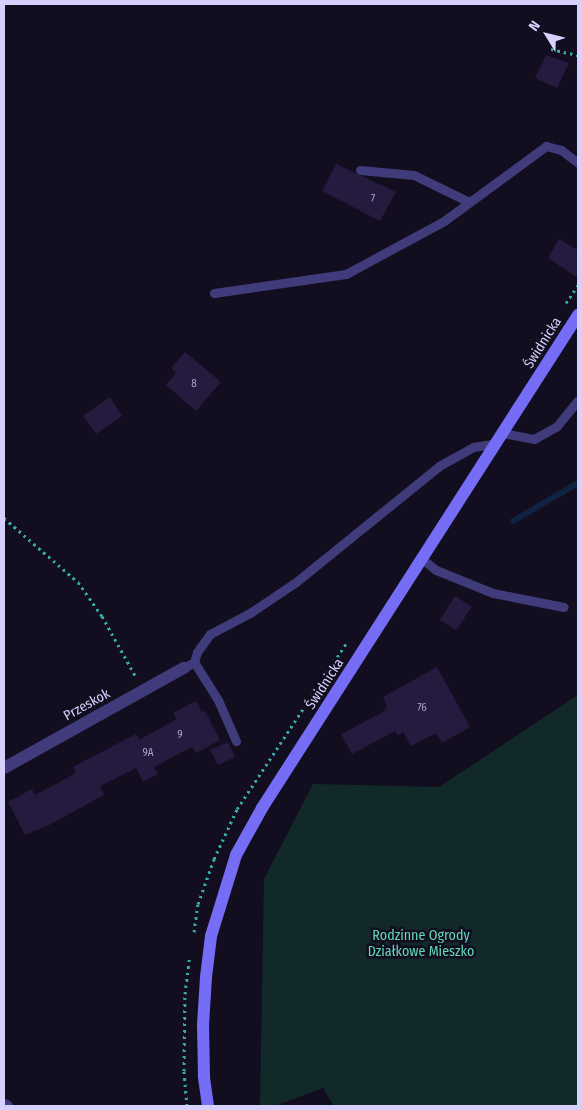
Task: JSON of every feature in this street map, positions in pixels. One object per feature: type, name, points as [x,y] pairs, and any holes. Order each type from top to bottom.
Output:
[{"type":"main road","name":"Świdnicka","points":[[208,1106],[204,1076],[203,1025],[206,977],[212,936],[236,855],[262,808],[578,315]]},
{"type":"street","name":"Przeskok","points":[[4,768],[189,665]]},
{"type":"lane","points":[[214,293],[346,274],[444,221],[546,146],[561,150],[578,163]]},
{"type":"lane","points":[[360,170],[414,175],[469,202]]},
{"type":"lane","points":[[236,741],[218,700],[189,665],[210,634],[250,613],[296,582],[439,466],[473,447],[500,438],[534,439],[557,426],[578,400]]},
{"type":"lane","points":[[422,559],[436,570],[493,593],[564,607]]},
{"type":"path","points":[[551,49],[578,55]]},
{"type":"path","points":[[4,518],[78,582],[102,616],[144,690]]},
{"type":"green space","name":"Rodzinne Ogrody Działkowe Mieszko","points":[[578,695],[578,1106],[334,1106],[323,1088],[275,1106],[260,1106],[264,879],[313,784],[439,787]]},
{"type":"building","points":[[546,55],[569,63],[557,88],[535,78]]},
{"type":"building","points":[[336,164],[396,192],[380,221],[322,191]]},
{"type":"building","points":[[559,239],[578,250],[578,278],[548,258]]},
{"type":"building","points":[[185,352],[221,382],[196,411],[166,385],[176,373],[171,368]]},
{"type":"building","points":[[110,397],[122,416],[96,434],[83,416]]},
{"type":"building","points":[[455,596],[472,607],[456,630],[440,620]]},
{"type":"building","points":[[437,667],[470,727],[442,743],[436,733],[411,746],[403,732],[398,736],[395,731],[352,754],[341,734],[385,711],[384,709],[387,707],[383,697]]},
{"type":"building","points":[[196,701],[202,712],[205,711],[220,740],[196,753],[192,747],[154,767],[158,774],[143,782],[136,768],[100,786],[104,795],[49,825],[25,835],[8,802],[32,789],[35,795],[58,783],[76,773],[73,767],[136,734],[139,740],[177,719],[173,713]]},
{"type":"building","points":[[228,742],[235,757],[218,765],[210,750]]},
{"type":"waterway","points":[[513,521],[578,483]]}]
